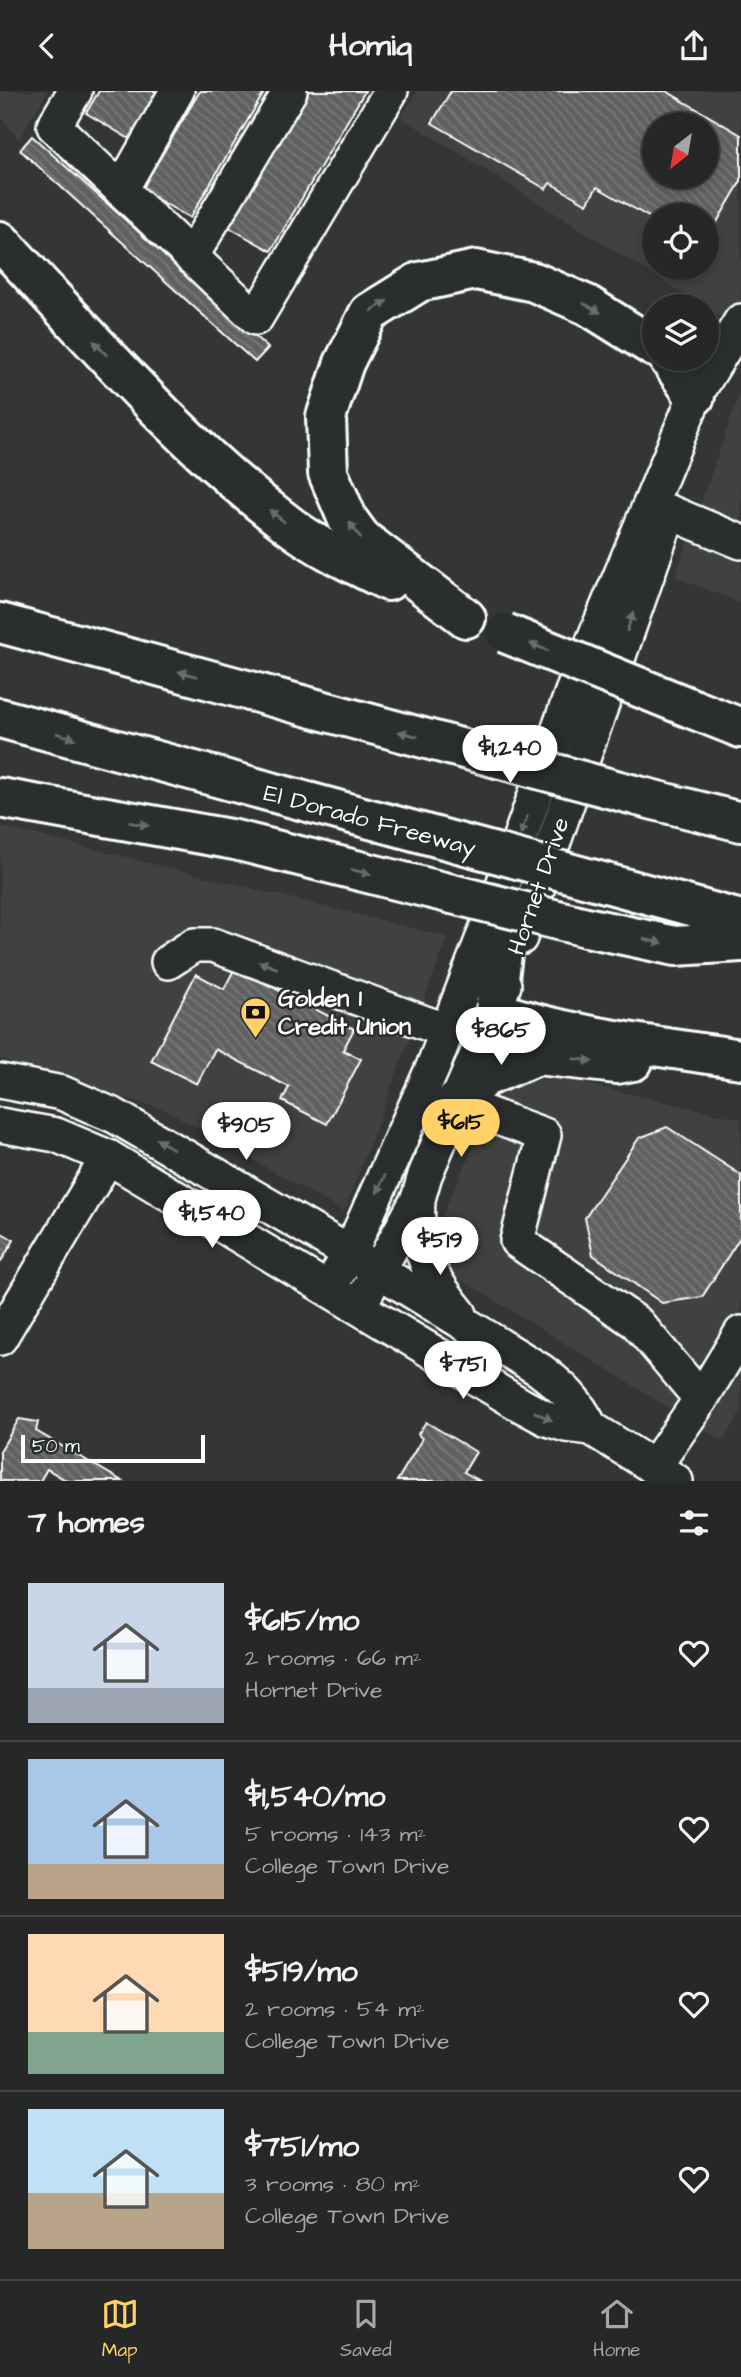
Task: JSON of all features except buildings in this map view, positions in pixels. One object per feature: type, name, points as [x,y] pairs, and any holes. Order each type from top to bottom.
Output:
[{"type":"highway","points":[[0,241],[147,397],[226,474],[292,527],[356,565],[466,618],[741,727]]},
{"type":"highway","points":[[466,618],[362,539],[348,520],[328,473],[326,417],[344,363],[369,313],[419,282],[476,270],[545,286],[587,305],[642,339]]},
{"type":"highway","points":[[677,371],[695,396]]},
{"type":"highway","points":[[0,623],[741,822]]},
{"type":"highway","name":"El Dorado Freeway","points":[[0,718],[741,920]]},
{"type":"highway","points":[[0,798],[235,840],[586,927],[675,946],[741,942]]},
{"type":"highway","points":[[499,896],[506,921],[495,1011],[561,1029],[741,1059]]},
{"type":"highway","points":[[455,1102],[485,1077],[538,1055],[617,1064],[686,1050]]},
{"type":"street","points":[[75,91],[54,126],[256,318],[391,91]]},
{"type":"street","points":[[121,190],[177,91]]},
{"type":"street","points":[[191,257],[290,91]]},
{"type":"street","name":"Hornet Drive","points":[[329,1288],[350,1253],[447,1031],[572,692],[695,396],[737,328]]},
{"type":"street","name":"Hornet Drive","points":[[359,1305],[418,1199],[425,1175],[495,1011],[669,512],[737,328]]},
{"type":"street","points":[[669,512],[741,542]]},
{"type":"street","points":[[168,962],[194,946],[213,945],[447,1031]]},
{"type":"street","points":[[0,1081],[62,1093],[116,1116],[350,1253],[540,1370],[567,1390],[591,1428]]},
{"type":"street","points":[[455,1102],[544,1135],[517,1241],[637,1323],[701,1399]]},
{"type":"street","points":[[0,1125],[56,1135],[108,1157],[547,1419],[591,1428],[665,1474],[701,1399],[741,1333]]},
{"type":"street","points":[[0,1338],[108,1157]]},
{"type":"street","points":[[418,1199],[419,1242],[425,1261],[440,1291],[472,1329]]},
{"type":"shaded area","points":[[0,91],[48,91],[19,139],[0,116]]},
{"type":"shaded area","points":[[417,91],[741,91],[741,330],[719,316],[719,294],[684,294],[661,280],[719,280],[719,203],[642,203],[642,268],[401,117]]},
{"type":"shaded area","points":[[741,389],[741,603],[675,577]]},
{"type":"shaded area","points":[[0,826],[448,937],[344,1212],[168,1111],[0,1059]]},
{"type":"shaded area","points":[[532,1079],[569,1080],[741,1119],[741,1412],[723,1441],[457,1277],[443,1253],[439,1225],[497,1098]]},
{"type":"place","name":"Golden 1 Credit Union","points":[[255,1039]]}]
